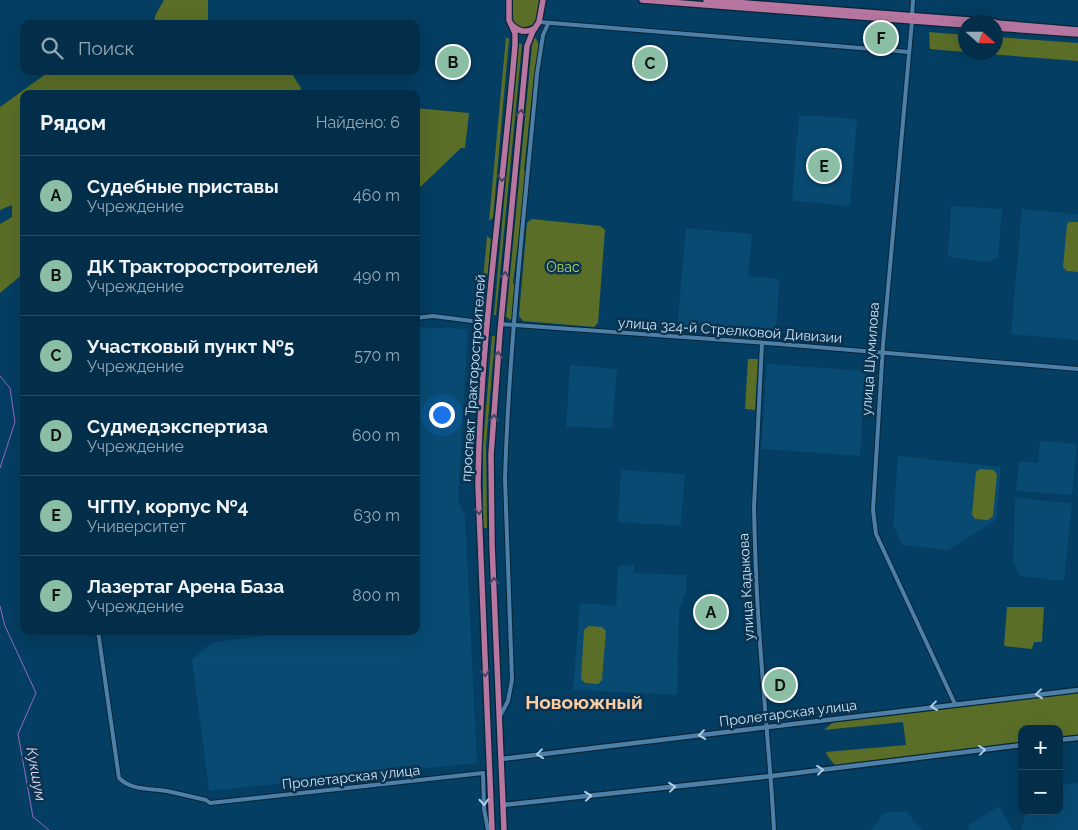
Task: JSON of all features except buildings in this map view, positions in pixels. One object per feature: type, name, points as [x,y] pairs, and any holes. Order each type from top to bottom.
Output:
[{"type":"main road","name":"проспект Тракторостроителей","points":[[490,830],[491,801],[478,451],[488,323],[515,45],[515,33],[509,20],[509,0]]},
{"type":"main road","points":[[542,0],[542,8]]},
{"type":"main road","points":[[542,8],[546,0]]},
{"type":"main road","points":[[642,0],[781,8],[958,24]]},
{"type":"main road","points":[[706,0],[781,8]]},
{"type":"main road","name":"проспект Тракторостроителей","points":[[504,830],[492,536],[491,455],[500,324],[528,46],[542,8]]},
{"type":"main road","points":[[912,19],[958,21]]},
{"type":"main road","points":[[1003,24],[1078,34]]},
{"type":"main road","points":[[512,25],[518,30],[526,31],[537,25]]},
{"type":"main road","points":[[1003,28],[1078,30]]},
{"type":"main road","points":[[488,323],[500,324]]},
{"type":"main road","points":[[480,536],[492,536]]},
{"type":"main road","points":[[483,604],[495,603]]},
{"type":"main road","points":[[486,700],[498,699]]},
{"type":"main road","points":[[489,763],[501,759]]},
{"type":"main road","points":[[491,801],[503,805]]},
{"type":"street","name":"улица Шумилова","points":[[913,0],[883,353],[873,499],[876,534],[955,704]]},
{"type":"street","points":[[499,717],[508,701],[512,680],[505,448],[514,325],[537,74],[543,35],[548,24]]},
{"type":"street","points":[[537,25],[548,24],[909,52]]},
{"type":"street","points":[[420,318],[433,316],[488,323]]},
{"type":"street","name":"улица 324-й Стрелковой Дивизии","points":[[500,324],[1078,369]]},
{"type":"street","name":"улица Кадыкова","points":[[762,343],[754,507],[758,620],[772,776],[774,830]]},
{"type":"street","name":"Пролетарская улица","points":[[99,635],[119,778],[126,785],[167,791],[206,800],[210,804],[482,774]]},
{"type":"street","name":"Пролетарская улица","points":[[501,759],[1078,690]]},
{"type":"street","points":[[1063,740],[1078,738]]},
{"type":"street","points":[[503,805],[772,776],[1018,745]]},
{"type":"street","points":[[489,763],[482,774],[484,809],[490,830]]},
{"type":"shaded area","points":[[799,115],[857,119],[850,206],[792,201]]},
{"type":"shaded area","points":[[951,206],[1002,209],[998,257],[989,262],[948,257]]},
{"type":"shaded area","points":[[1022,209],[1078,214],[1078,340],[1011,334]]},
{"type":"shaded area","points":[[686,228],[752,234],[748,276],[780,279],[775,338],[677,330]]},
{"type":"shaded area","points":[[420,327],[468,329],[458,500],[465,516],[477,763],[209,791],[192,659],[213,642],[274,635],[420,635]]},
{"type":"shaded area","points":[[767,364],[866,371],[860,456],[761,449]]},
{"type":"shaded area","points":[[570,365],[617,369],[612,428],[566,427]]},
{"type":"shaded area","points":[[1040,441],[1077,444],[1072,495],[1016,491],[1019,461],[1038,463]]},
{"type":"shaded area","points":[[898,456],[1001,467],[996,520],[948,550],[902,545],[893,525]]},
{"type":"shaded area","points":[[621,470],[685,474],[681,526],[618,522]]},
{"type":"shaded area","points":[[1015,498],[1072,503],[1064,581],[1020,576],[1013,561]]},
{"type":"shaded area","points":[[634,565],[634,573],[686,575],[686,592],[679,611],[677,695],[573,690],[580,603],[616,606],[618,566]]},
{"type":"shaded area","points":[[1078,783],[1078,830],[1021,830],[1025,815],[1063,815],[1063,785]]},
{"type":"shaded area","points":[[999,806],[1013,830],[969,830],[968,826]]},
{"type":"shaded area","points":[[906,811],[922,830],[871,830],[884,813]]},
{"type":"green space","points":[[164,0],[208,0],[208,20],[154,20]]},
{"type":"green space","points":[[511,0],[539,0],[536,21],[525,28],[516,24],[512,18]]},
{"type":"green space","points":[[929,32],[958,34],[958,51],[930,49]]},
{"type":"green space","points":[[506,37],[509,39],[493,218],[489,221]]},
{"type":"green space","points":[[535,37],[539,44],[524,170],[527,172],[513,283],[516,285],[513,318],[511,320],[506,317],[532,45]]},
{"type":"green space","points":[[1003,38],[1078,43],[1078,61],[1003,55]]},
{"type":"green space","points":[[518,43],[522,44],[496,315],[494,315]]},
{"type":"green space","points":[[44,75],[293,75],[301,88],[300,90],[24,90]]},
{"type":"green space","points":[[20,93],[20,276],[0,293],[0,224],[12,217],[12,205],[0,210],[0,107]]},
{"type":"green space","points":[[420,108],[469,113],[465,148],[461,148],[420,187]]},
{"type":"green space","name":"Овас","points":[[532,219],[600,226],[605,230],[598,323],[594,327],[523,321],[519,316],[527,223]]},
{"type":"green space","points":[[1069,222],[1078,222],[1078,272],[1067,271],[1063,267],[1067,225]]},
{"type":"green space","points":[[487,236],[491,239],[484,315],[480,315]]},
{"type":"green space","points":[[492,336],[495,336],[486,445],[487,528],[483,528],[483,445]]},
{"type":"green space","points":[[748,359],[758,359],[755,410],[745,409]]},
{"type":"green space","points":[[980,469],[993,470],[997,474],[993,516],[988,520],[975,519],[972,514],[976,472]]},
{"type":"green space","points":[[1007,607],[1044,607],[1042,642],[1034,642],[1032,649],[1004,646]]},
{"type":"green space","points":[[589,626],[602,627],[606,631],[602,680],[598,684],[585,683],[581,679],[584,630]]},
{"type":"green space","points":[[1078,690],[1078,737],[1063,739],[1063,725],[1018,725],[1018,745],[836,768],[826,752],[906,745],[903,722],[824,730],[838,718]]},
{"type":"waterway","name":"Кукшум","points":[[0,376],[10,388],[15,422],[0,468]]},
{"type":"waterway","name":"Кукшум","points":[[0,606],[5,626],[36,693],[18,734],[33,817],[49,830]]},
{"type":"place","name":"Лазертаг Арена База","points":[[881,38]]},
{"type":"place","name":"ДК Тракторостроителей","points":[[453,62]]},
{"type":"place","name":"Участковый пункт №5","points":[[650,63]]},
{"type":"place","name":"ЧГПУ, корпус №4","points":[[824,166]]},
{"type":"place","name":"Судебные приставы","points":[[711,612]]},
{"type":"place","name":"Судмедэкспертиза","points":[[780,685]]},
{"type":"district","name":"Новоюжный","points":[[584,702]]}]
